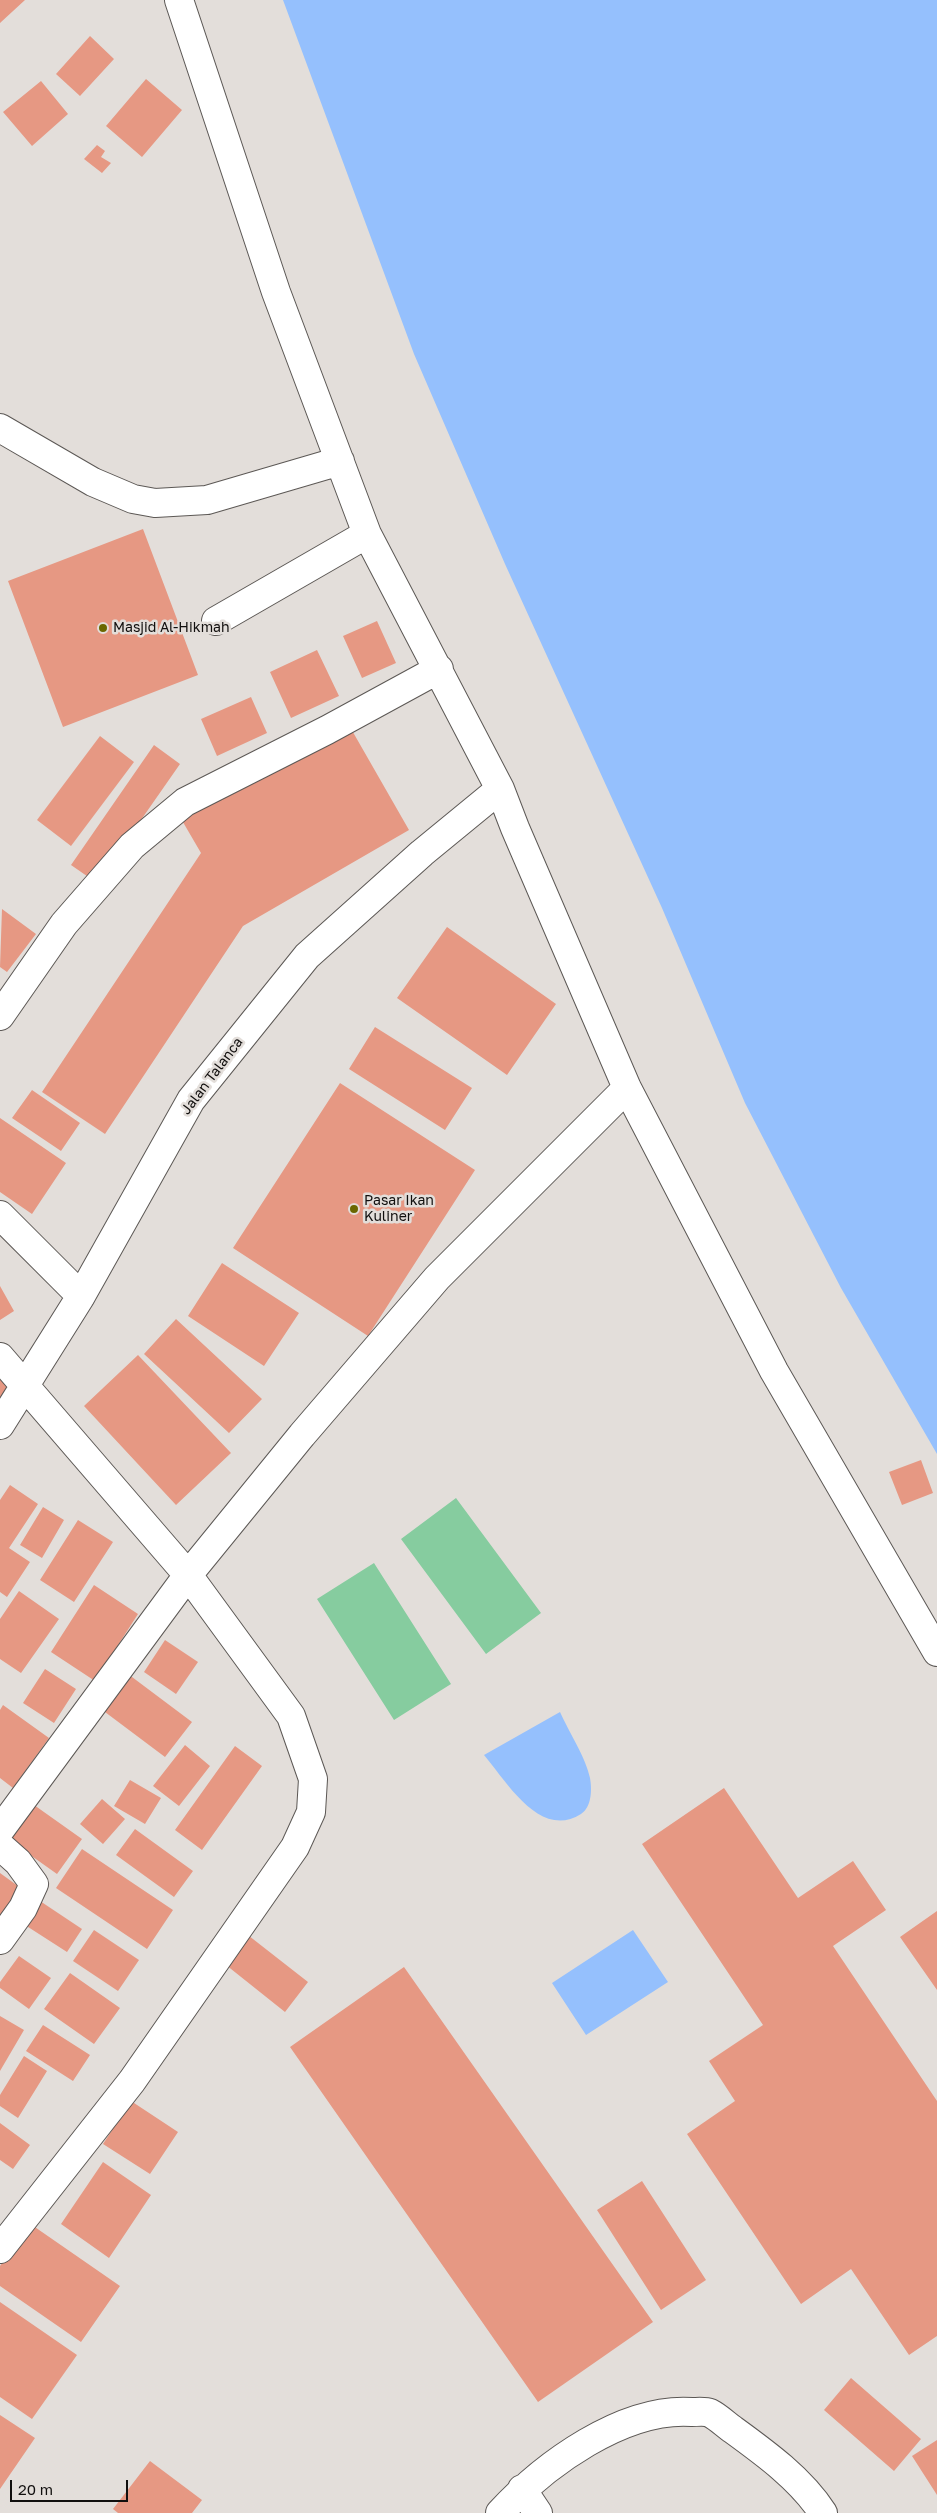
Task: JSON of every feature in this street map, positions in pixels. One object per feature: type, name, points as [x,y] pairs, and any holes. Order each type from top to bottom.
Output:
[{"type":"street","points":[[179,0],[199,54],[276,292],[367,534],[439,668],[500,789],[626,1088],[774,1370],[937,1652]]},
{"type":"street","points":[[0,428],[93,482],[133,499],[155,503],[207,500],[340,461]]},
{"type":"street","points":[[216,621],[367,534]]},
{"type":"street","points":[[0,1016],[64,924],[132,846],[185,802],[326,730],[439,668]]},
{"type":"street","name":"Jalan Talanca","points":[[0,1425],[81,1296],[191,1100],[307,956],[422,853],[500,789]]},
{"type":"street","points":[[0,1830],[188,1575],[302,1435],[437,1278],[626,1088]]},
{"type":"street","points":[[0,1215],[81,1296]]},
{"type":"street","points":[[0,1357],[188,1575],[291,1716],[313,1779],[310,1812],[295,1847],[132,2081],[0,2249]]},
{"type":"street","points":[[0,1846],[18,1862],[34,1884],[23,1908],[0,1940]]},
{"type":"street","points":[[500,2513],[522,2488],[590,2440],[640,2418],[674,2410],[710,2413],[761,2450],[813,2497],[823,2513]]},
{"type":"street","points":[[522,2488],[538,2513]]},
{"type":"green space","points":[[456,1498],[541,1613],[486,1654],[401,1539]]},
{"type":"green space","points":[[374,1563],[451,1684],[394,1720],[317,1599]]},
{"type":"water","points":[[283,0],[937,0],[937,1454],[841,1288],[745,1103],[662,908],[505,564],[414,354]]},
{"type":"water","points":[[560,1712],[585,1762],[591,1787],[589,1802],[585,1811],[566,1820],[552,1820],[538,1814],[526,1804],[484,1755]]},
{"type":"water","points":[[633,1930],[668,1982],[586,2035],[552,1983]]},
{"type":"building","points":[[0,0],[25,0],[0,23]]},
{"type":"building","points":[[90,36],[114,59],[80,96],[56,74]]},
{"type":"building","points":[[146,79],[182,110],[142,157],[106,126]]},
{"type":"building","points":[[41,81],[68,114],[32,146],[3,112]]},
{"type":"building","points":[[97,145],[105,151],[101,157],[111,163],[102,173],[84,159]]},
{"type":"building","name":"Masjid Al-Hikmah","points":[[143,529],[198,675],[63,727],[8,581]]},
{"type":"building","points":[[377,621],[396,663],[362,678],[343,636]]},
{"type":"building","points":[[317,650],[339,696],[291,718],[270,672]]},
{"type":"building","points":[[251,697],[267,733],[217,756],[201,719]]},
{"type":"building","points":[[346,720],[409,830],[243,926],[105,1134],[42,1092],[201,853],[180,817]]},
{"type":"building","points":[[100,736],[134,762],[71,846],[37,820]]},
{"type":"building","points":[[154,745],[180,764],[97,883],[71,865]]},
{"type":"building","points":[[2,909],[36,934],[7,972],[0,967]]},
{"type":"building","points":[[447,927],[556,1004],[507,1075],[397,998]]},
{"type":"building","points":[[375,1027],[472,1088],[445,1130],[349,1069]]},
{"type":"building","name":"Pasar Ikan Kuliner","points":[[340,1083],[475,1170],[368,1336],[233,1248]]},
{"type":"building","points":[[32,1090],[80,1123],[61,1151],[12,1118]]},
{"type":"building","points":[[0,1118],[66,1163],[32,1214],[0,1192]]},
{"type":"building","points":[[222,1263],[299,1313],[264,1366],[188,1316]]},
{"type":"building","points":[[0,1286],[14,1311],[0,1320]]},
{"type":"building","points":[[176,1319],[262,1399],[229,1433],[144,1354]]},
{"type":"building","points":[[138,1355],[231,1453],[176,1505],[84,1406]]},
{"type":"building","points":[[0,1378],[13,1386],[0,1406]]},
{"type":"building","points":[[921,1460],[933,1493],[902,1505],[889,1472]]},
{"type":"building","points":[[10,1485],[38,1504],[9,1548],[30,1562],[7,1597],[0,1592],[0,1500]]},
{"type":"building","points":[[43,1507],[64,1520],[42,1558],[20,1545]]},
{"type":"building","points":[[78,1520],[113,1542],[74,1602],[40,1580]]},
{"type":"building","points":[[94,1585],[138,1614],[95,1681],[51,1652]]},
{"type":"building","points":[[19,1591],[59,1619],[21,1673],[0,1659],[0,1619]]},
{"type":"building","points":[[165,1640],[198,1662],[176,1694],[144,1672]]},
{"type":"building","points":[[45,1669],[76,1689],[54,1723],[23,1703]]},
{"type":"building","points":[[124,1671],[192,1722],[165,1757],[97,1706]]},
{"type":"building","points":[[3,1705],[49,1738],[13,1788],[0,1778],[0,1710]]},
{"type":"building","points":[[185,1745],[210,1766],[179,1806],[153,1786]]},
{"type":"building","points":[[235,1746],[262,1766],[202,1850],[175,1830]]},
{"type":"building","points":[[130,1780],[161,1798],[145,1824],[114,1806]]},
{"type":"building","points":[[724,1788],[798,1898],[853,1861],[886,1910],[833,1946],[937,2101],[937,2336],[909,2355],[851,2269],[801,2304],[687,2134],[735,2101],[709,2061],[763,2025],[642,1844]]},
{"type":"building","points":[[102,1799],[125,1819],[103,1844],[80,1824]]},
{"type":"building","points":[[27,1800],[82,1839],[57,1874],[2,1835]]},
{"type":"building","points":[[135,1829],[193,1871],[174,1897],[116,1855]]},
{"type":"building","points":[[82,1849],[173,1910],[147,1949],[56,1888]]},
{"type":"building","points":[[0,1873],[22,1889],[0,1919]]},
{"type":"building","points":[[40,1901],[82,1929],[67,1952],[25,1925]]},
{"type":"building","points":[[937,1911],[937,1990],[900,1937]]},
{"type":"building","points":[[94,1930],[139,1960],[118,1991],[73,1961]]},
{"type":"building","points":[[244,1932],[308,1982],[285,2012],[221,1961]]},
{"type":"building","points":[[19,1956],[51,1978],[29,2009],[0,1988],[0,1982]]},
{"type":"building","points":[[404,1967],[653,2322],[538,2402],[290,2047]]},
{"type":"building","points":[[70,1973],[120,2008],[94,2044],[44,2009]]},
{"type":"building","points":[[0,2016],[24,2030],[0,2071]]},
{"type":"building","points":[[43,2025],[90,2055],[73,2081],[26,2051]]},
{"type":"building","points":[[24,2056],[47,2071],[18,2118],[0,2106],[0,2095]]},
{"type":"building","points":[[131,2101],[178,2132],[150,2174],[103,2144]]},
{"type":"building","points":[[0,2123],[30,2145],[13,2169],[0,2160]]},
{"type":"building","points":[[103,2162],[151,2195],[109,2258],[61,2224]]},
{"type":"building","points":[[642,2181],[706,2280],[661,2310],[597,2210]]},
{"type":"building","points":[[29,2223],[120,2286],[81,2342],[0,2286],[0,2266]]},
{"type":"building","points":[[0,2302],[77,2355],[32,2419],[0,2397]]},
{"type":"building","points":[[851,2378],[921,2439],[894,2471],[824,2410]]},
{"type":"building","points":[[0,2415],[35,2438],[0,2489]]},
{"type":"building","points":[[937,2440],[937,2495],[912,2456]]},
{"type":"building","points":[[150,2461],[202,2500],[192,2513],[118,2513],[113,2509]]},
{"type":"place","name":"Masjid Al-Hikmah","points":[[103,628]]},
{"type":"place","name":"Pasar Ikan Kuliner","points":[[354,1209]]}]
